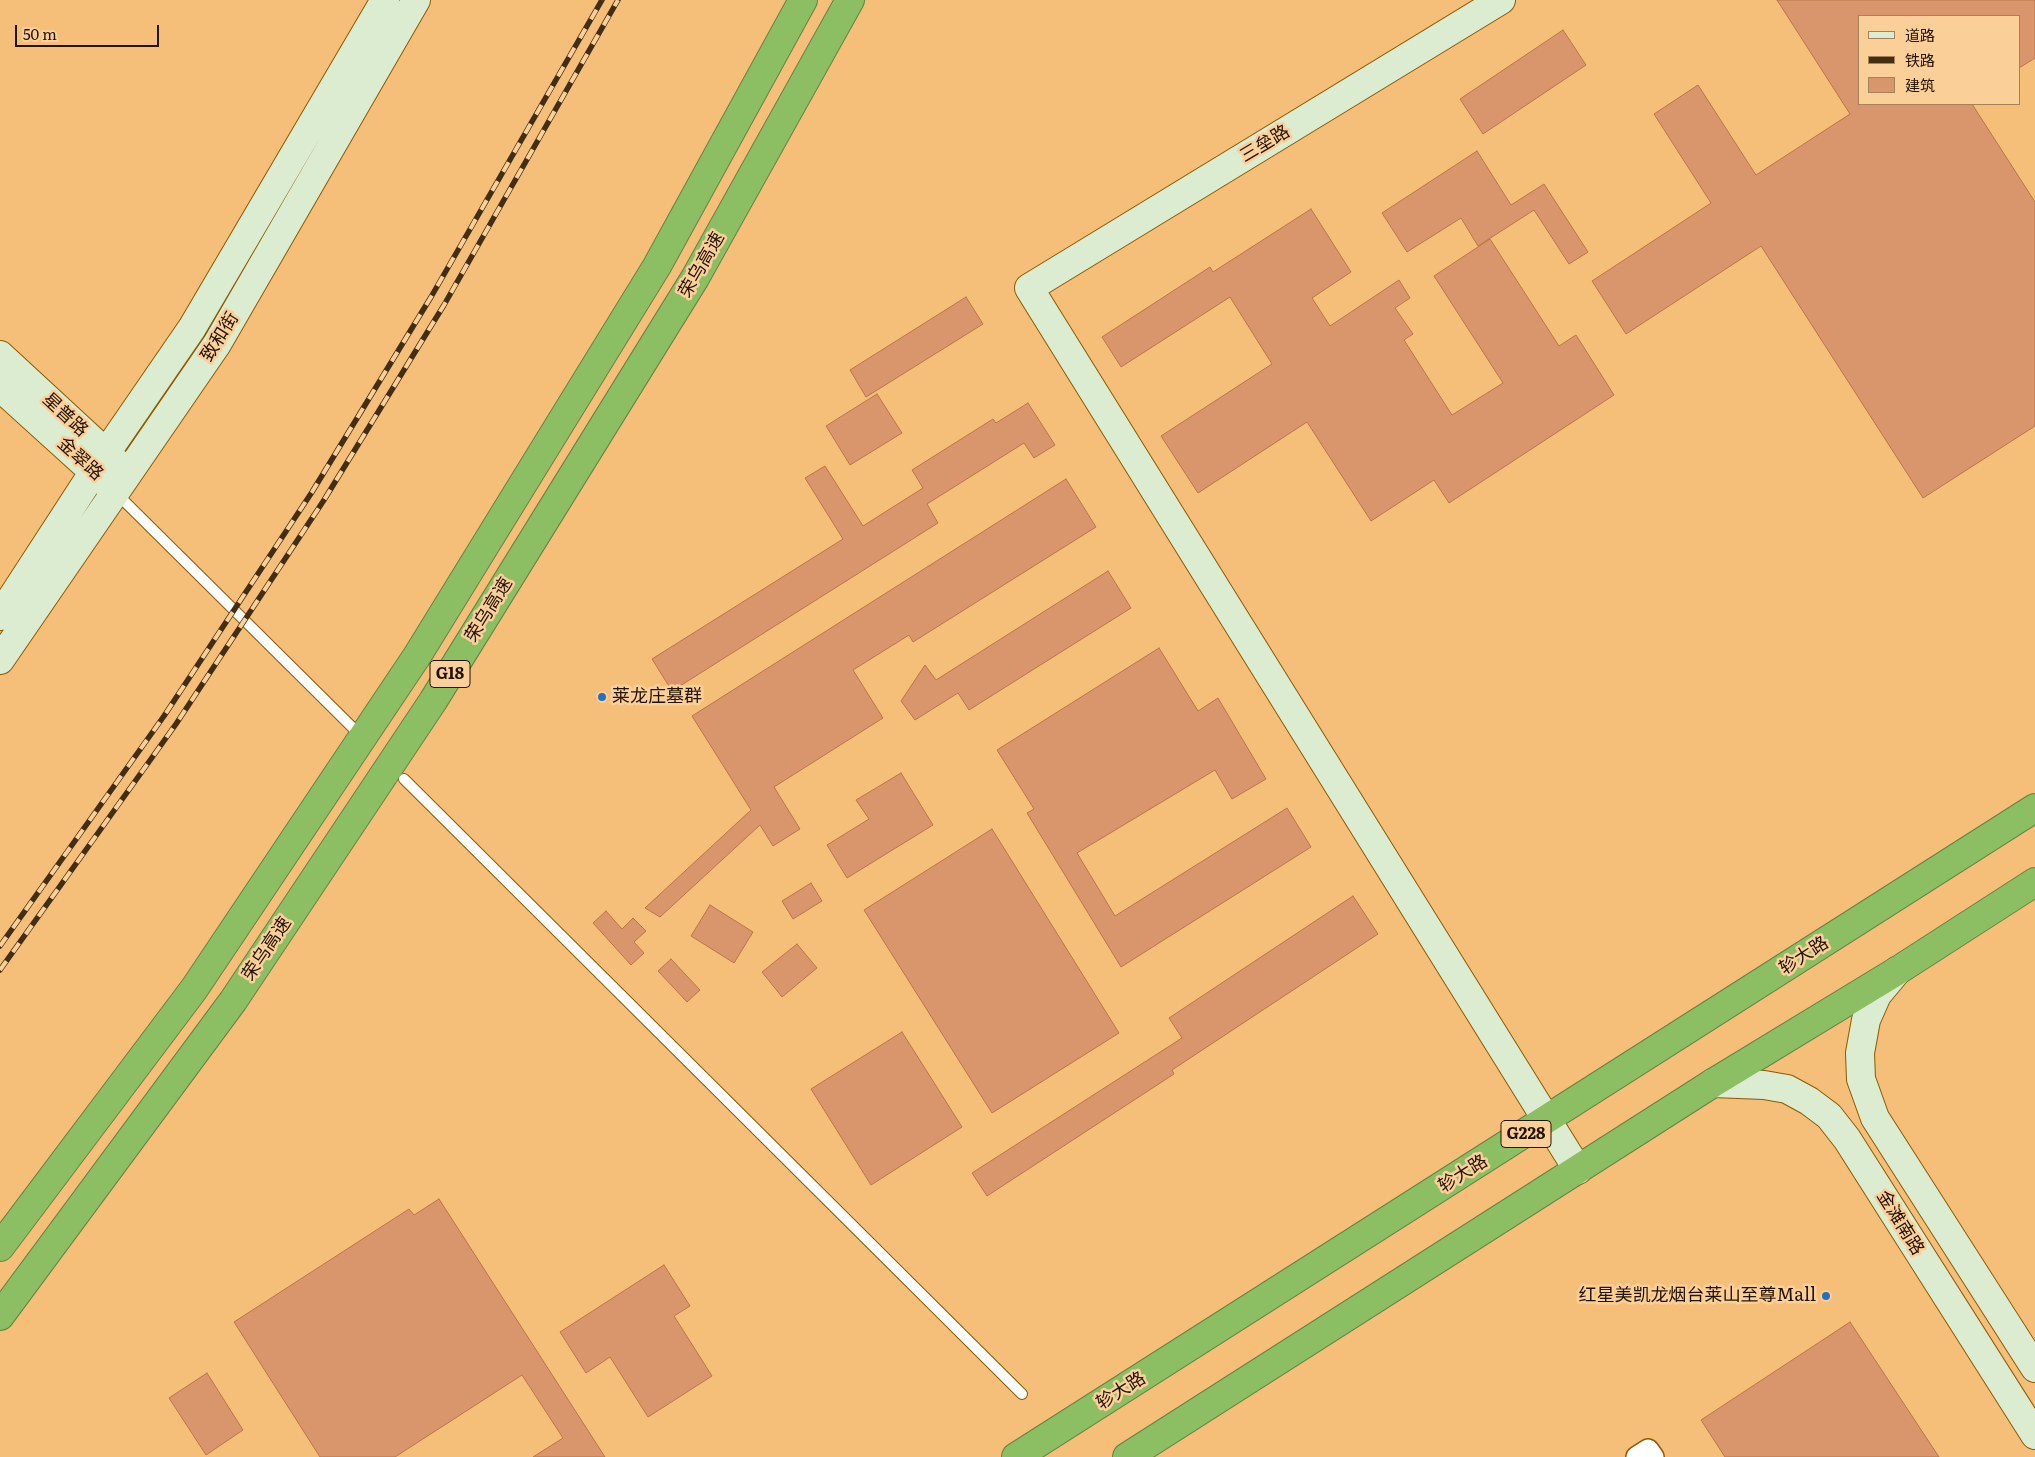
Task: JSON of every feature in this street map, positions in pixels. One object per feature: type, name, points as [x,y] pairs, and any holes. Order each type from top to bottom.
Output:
[{"type":"highway","name":"荣乌高速","points":[[0,1247],[194,990],[417,656],[657,266],[803,0]]},
{"type":"highway","name":"荣乌高速","points":[[0,1316],[233,1001],[432,701],[695,278],[850,0]]},
{"type":"highway","name":"轸大路","points":[[1016,1457],[1548,1120],[2035,808]]},
{"type":"highway","points":[[1127,1457],[1714,1083],[1897,971],[2035,882]]},
{"type":"street","name":"致和街","points":[[0,616],[100,462],[192,328],[386,0]]},
{"type":"street","name":"致和街","points":[[0,660],[217,344],[416,0]]},
{"type":"street","name":"三垒路","points":[[1501,0],[1028,288],[1548,1120]]},
{"type":"street","name":"星普路","points":[[0,355],[100,462]]},
{"type":"street","name":"金翠路","points":[[0,387],[100,462],[122,483]]},
{"type":"street","name":"金滩南路","points":[[1897,971],[1877,995],[1866,1020],[1860,1053],[1861,1078],[1874,1118],[2035,1368]]},
{"type":"street","name":"金滩南路","points":[[1714,1083],[1764,1085],[1787,1089],[1809,1101],[1829,1116],[1847,1139],[2035,1435]]},
{"type":"street","points":[[1548,1120],[1578,1170]]},
{"type":"street","points":[[1637,1457],[1648,1450],[1653,1457]]},
{"type":"lane","points":[[122,483],[354,729]]},
{"type":"lane","points":[[404,779],[1022,1394]]},
{"type":"building","points":[[1777,0],[2035,0],[2035,58],[2020,67],[2020,15],[1858,15],[1858,105],[1973,105],[2035,202],[2035,426],[1923,498],[1761,246],[1626,334],[1592,281],[1711,203],[1654,114],[1698,85],[1756,175],[1850,114]]},
{"type":"building","points":[[1563,30],[1586,65],[1483,134],[1460,99]]},
{"type":"building","points":[[1477,151],[1511,205],[1544,184],[1588,252],[1569,264],[1534,210],[1478,246],[1461,218],[1407,252],[1382,213]]},
{"type":"building","points":[[1311,209],[1351,272],[1312,298],[1330,326],[1399,280],[1410,298],[1395,308],[1413,334],[1404,340],[1452,415],[1503,383],[1434,276],[1490,239],[1559,346],[1576,335],[1614,395],[1449,503],[1434,480],[1371,521],[1307,422],[1198,493],[1161,436],[1272,364],[1230,297],[1121,367],[1102,337],[1210,267],[1213,272]]},
{"type":"building","points":[[966,297],[983,324],[866,397],[850,370]]},
{"type":"building","points":[[877,394],[902,433],[850,465],[826,426]]},
{"type":"building","points":[[1028,403],[1055,445],[1034,458],[1024,443],[927,504],[938,523],[672,691],[652,659],[843,539],[805,478],[825,466],[863,526],[923,488],[912,470],[993,419],[996,423]]},
{"type":"building","points":[[1066,479],[1096,527],[913,642],[909,635],[853,670],[883,718],[774,787],[800,829],[773,846],[760,825],[660,917],[645,908],[751,810],[692,716]]},
{"type":"building","points":[[1108,571],[1131,608],[969,710],[958,693],[915,720],[901,701],[925,665],[936,680]]},
{"type":"building","points":[[1159,648],[1198,711],[1218,698],[1266,779],[1232,799],[1215,770],[1077,853],[1115,916],[1287,808],[1311,847],[1121,967],[1027,813],[1034,809],[997,750]]},
{"type":"building","points":[[901,773],[933,825],[847,878],[827,845],[869,819],[856,800]]},
{"type":"building","points":[[992,829],[1119,1033],[992,1113],[864,910]]},
{"type":"building","points":[[811,883],[822,901],[793,919],[782,901]]},
{"type":"building","points":[[1353,896],[1378,934],[1172,1070],[1174,1074],[987,1196],[972,1173],[1182,1038],[1169,1018]]},
{"type":"building","points":[[710,905],[753,932],[734,963],[691,936]]},
{"type":"building","points":[[606,911],[622,929],[633,918],[646,931],[634,942],[644,953],[631,965],[593,923]]},
{"type":"building","points":[[797,944],[817,968],[782,997],[762,972]]},
{"type":"building","points":[[671,959],[700,990],[687,1002],[658,971]]},
{"type":"building","points":[[902,1032],[962,1127],[871,1185],[811,1089]]},
{"type":"building","points":[[439,1199],[605,1457],[533,1457],[563,1438],[522,1375],[395,1457],[320,1457],[234,1322],[409,1209],[414,1215]]},
{"type":"building","points":[[664,1265],[690,1306],[674,1316],[712,1376],[648,1417],[610,1357],[586,1373],[560,1332]]},
{"type":"building","points":[[1850,1322],[1939,1457],[1725,1457],[1701,1420]]},
{"type":"building","points":[[207,1373],[243,1430],[206,1455],[169,1398]]},
{"type":"railway","points":[[0,946],[164,716],[312,492],[431,297],[602,0]]},
{"type":"railway","points":[[0,970],[176,724],[324,500],[444,305],[618,0]]},
{"type":"place","name":"莱龙庄墓群","points":[[602,697]]},
{"type":"place","name":"红星美凯龙烟台莱山至尊Mall","points":[[1826,1296]]}]
